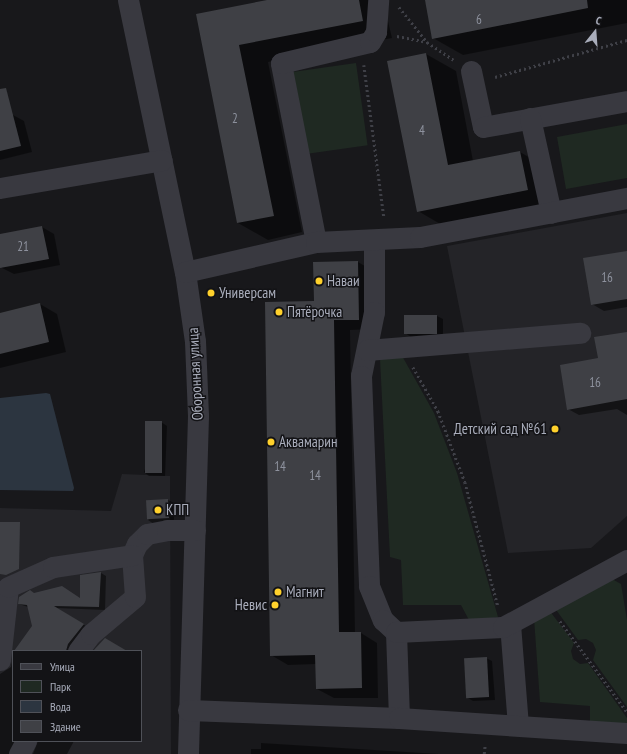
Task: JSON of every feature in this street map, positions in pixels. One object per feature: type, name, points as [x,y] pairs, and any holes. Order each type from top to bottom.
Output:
[{"type":"street","name":"Оборонная улица","points":[[128,0],[162,160],[184,272],[195,341],[198,416],[188,710],[188,754]]},
{"type":"street","points":[[316,242],[280,62],[369,39],[378,0]]},
{"type":"street","points":[[472,77],[483,127],[627,102]]},
{"type":"street","points":[[530,118],[551,212]]},
{"type":"street","points":[[0,188],[162,160]]},
{"type":"street","points":[[184,272],[316,242],[420,237],[627,198]]},
{"type":"street","points":[[380,240],[374,312],[361,376],[369,586],[383,620],[396,632],[399,718]]},
{"type":"street","points":[[367,350],[401,346],[580,333]]},
{"type":"street","points":[[79,650],[91,634],[135,597],[132,555],[137,544],[147,534],[167,530],[195,530]]},
{"type":"street","points":[[0,660],[4,587],[53,567],[132,555]]},
{"type":"street","points":[[396,632],[506,626],[627,560]]},
{"type":"street","points":[[506,626],[518,725]]},
{"type":"street","points":[[188,710],[399,718],[627,733]]},
{"type":"street","points":[[19,754],[25,742]]},
{"type":"path","points":[[394,0],[427,42],[472,77],[627,40]]},
{"type":"path","points":[[380,240],[369,39],[427,42]]},
{"type":"path","points":[[401,346],[438,411],[465,482],[506,626]]},
{"type":"path","points":[[548,603],[627,712]]},
{"type":"shaded area","name":"Детский сад №61","points":[[627,213],[627,516],[591,548],[508,553],[447,246]]},
{"type":"shaded area","points":[[122,474],[170,476],[171,754],[0,754],[0,508],[111,511]]},
{"type":"green space","points":[[356,63],[368,145],[302,154],[291,72]]},
{"type":"green space","points":[[627,124],[627,178],[566,189],[557,137]]},
{"type":"green space","points":[[401,354],[434,413],[457,473],[498,617],[470,622],[461,605],[403,605],[401,560],[390,557],[380,359]]},
{"type":"green space","points":[[612,579],[621,584],[627,620],[627,707],[593,660],[596,650],[593,643],[586,639],[578,640],[554,607]]},
{"type":"green space","points":[[549,610],[574,643],[571,651],[573,659],[580,664],[588,663],[627,718],[627,723],[590,723],[590,706],[540,702],[534,618]]},
{"type":"water","points":[[46,393],[50,394],[74,488],[73,491],[0,490],[0,398]]},
{"type":"building","points":[[267,0],[359,0],[363,21],[239,45],[274,216],[237,223],[196,14]]},
{"type":"building","points":[[425,0],[587,0],[588,8],[432,39]]},
{"type":"building","points":[[426,53],[448,165],[520,151],[528,190],[417,212],[387,61]]},
{"type":"building","points":[[6,88],[21,146],[0,151],[0,89]]},
{"type":"building","points":[[42,226],[49,259],[0,268],[0,234]]},
{"type":"building","points":[[627,251],[627,299],[591,305],[583,258]]},
{"type":"building","points":[[358,261],[359,320],[334,320],[339,632],[361,632],[362,688],[316,689],[315,655],[270,656],[265,302],[314,301],[313,262]]},
{"type":"building","points":[[40,303],[49,342],[0,354],[0,313]]},
{"type":"building","points":[[404,315],[437,315],[437,334],[404,334]]},
{"type":"building","points":[[627,332],[627,399],[567,410],[560,365],[598,358],[594,337]]},
{"type":"building","points":[[145,421],[162,421],[162,473],[145,473]]},
{"type":"building","name":"КПП","points":[[168,499],[169,518],[147,519],[146,500]]},
{"type":"building","points":[[0,522],[20,522],[19,569],[6,575],[0,574]]},
{"type":"building","points":[[101,572],[99,607],[54,606],[84,624],[68,644],[66,650],[15,650],[32,626],[27,605],[18,604],[19,597],[30,590],[34,593],[62,586],[80,598],[80,575]]},
{"type":"building","points":[[105,638],[125,650],[94,650]]},
{"type":"building","points":[[487,657],[489,697],[466,698],[464,658]]},
{"type":"place","name":"Наваи","points":[[319,281]]},
{"type":"place","name":"Универсам","points":[[211,293]]},
{"type":"place","name":"Пятёрочка","points":[[279,312]]},
{"type":"place","name":"Детский сад №61","points":[[555,429]]},
{"type":"place","name":"Аквамарин","points":[[271,442]]},
{"type":"place","name":"КПП","points":[[158,510]]},
{"type":"place","name":"Магнит","points":[[278,592]]},
{"type":"place","name":"Невис","points":[[275,605]]}]
